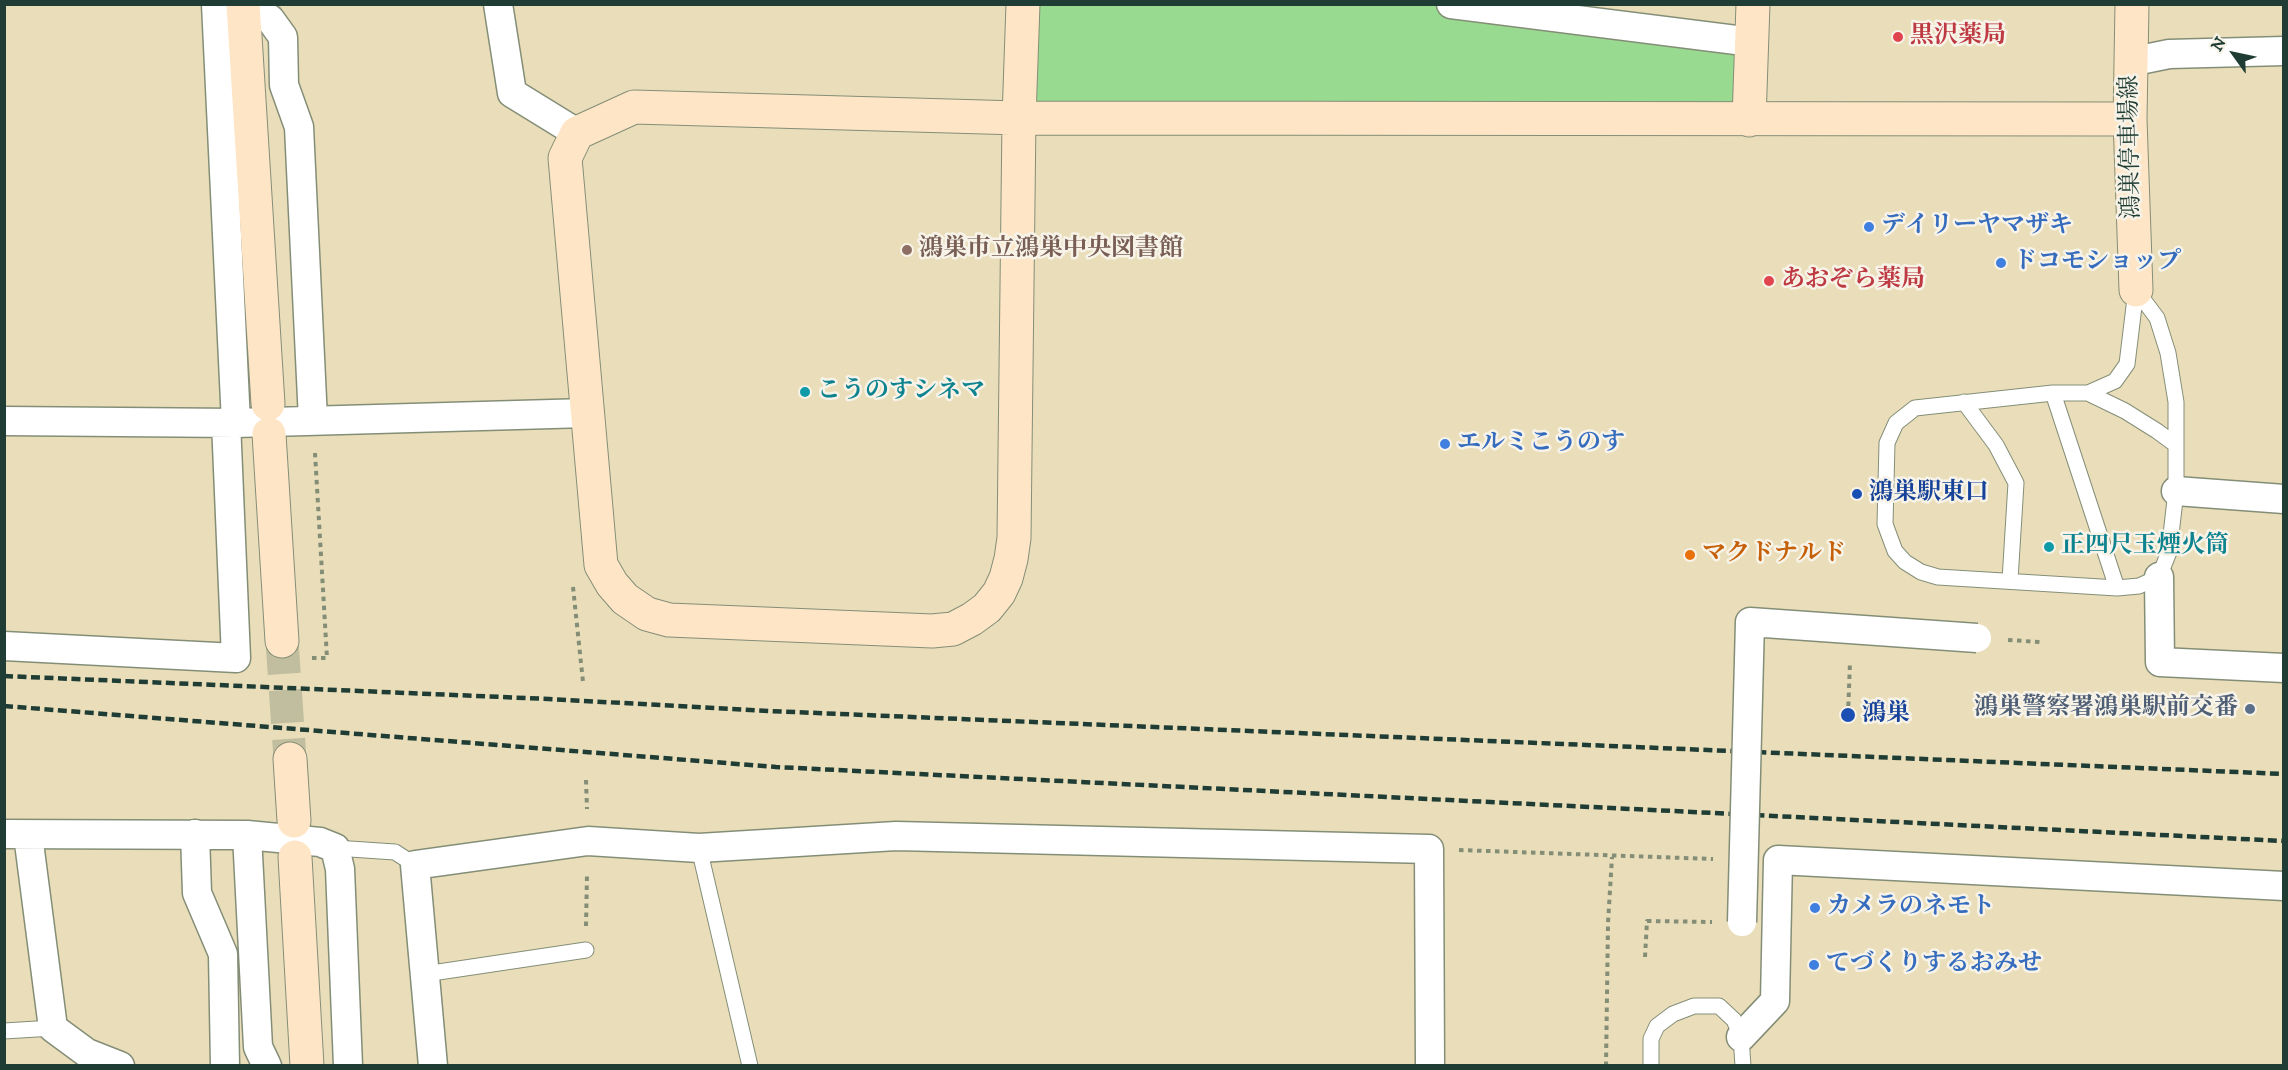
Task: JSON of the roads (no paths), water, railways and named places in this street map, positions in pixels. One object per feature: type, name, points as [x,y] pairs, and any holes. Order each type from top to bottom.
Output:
[{"type":"street","points":[[4,646],[236,658],[231,422],[216,4]]},
{"type":"street","points":[[244,4],[270,19],[284,37],[284,84],[299,127],[313,420]]},
{"type":"street","points":[[244,4],[282,641]]},
{"type":"street","points":[[498,4],[512,93],[577,133]]},
{"type":"street","points":[[1023,4],[1019,118],[1014,538],[1011,560],[1002,586],[987,608],[972,619],[953,629],[933,631],[669,620],[646,614],[625,599],[612,584],[601,565],[565,158],[577,133],[634,107],[1019,118],[2130,119]]},
{"type":"street","points":[[1451,4],[1752,42]]},
{"type":"street","points":[[1749,120],[1753,4]]},
{"type":"street","name":"鴻巣停車場線","points":[[2132,4],[2130,119],[2136,290]]},
{"type":"street","points":[[2130,62],[2169,54],[2283,51]]},
{"type":"street","points":[[4,421],[231,422],[587,412]]},
{"type":"street","points":[[2176,491],[2283,499]]},
{"type":"street","points":[[2159,577],[2160,662],[2283,668]]},
{"type":"street","points":[[1743,922],[1750,622],[1977,638]]},
{"type":"street","points":[[290,759],[294,820]]},
{"type":"street","points":[[120,1065],[88,1059],[53,1028],[16,834],[247,835],[320,842],[335,848],[340,869],[348,1065]]},
{"type":"street","points":[[195,834],[197,894],[223,954],[225,1065]]},
{"type":"street","points":[[247,835],[258,1047],[267,1065]]},
{"type":"street","points":[[433,1065],[415,865],[588,841],[699,848],[896,836],[1428,849],[1430,1065]]},
{"type":"street","points":[[295,857],[307,1065]]},
{"type":"street","points":[[1741,1037],[1775,1000],[1778,860],[2283,886]]},
{"type":"lane","points":[[2136,290],[2157,318],[2168,353],[2176,402],[2176,491],[2169,552],[2159,577],[2139,586],[2117,588],[1938,577],[1920,572],[1905,562],[1895,551],[1886,524],[1887,443],[1896,423],[1915,408],[2053,393],[2088,393],[2115,381],[2127,364],[2136,290]]},
{"type":"lane","points":[[2053,393],[2117,588]]},
{"type":"lane","points":[[2088,393],[2125,411],[2157,430],[2176,445]]},
{"type":"lane","points":[[1964,402],[1996,445],[2016,483],[2010,580]]},
{"type":"lane","points":[[335,848],[395,852],[415,865]]},
{"type":"lane","points":[[699,848],[750,1065]]},
{"type":"lane","points":[[425,974],[586,950]]},
{"type":"lane","points":[[1651,1065],[1651,1039],[1657,1026],[1673,1014],[1695,1006],[1719,1006],[1734,1020],[1741,1037],[1743,1065]]},
{"type":"lane","points":[[4,1031],[53,1028]]},
{"type":"tunnel","points":[[282,641],[290,759]]},
{"type":"railway","points":[[4,676],[549,699],[769,711],[2284,774]]},
{"type":"railway","points":[[4,706],[776,767],[2284,841]]},
{"type":"place","name":"黒沢薬局","points":[[1898,37]]},
{"type":"place","name":"デイリーヤマザキ","points":[[1869,227]]},
{"type":"place","name":"鴻巣市立鴻巣中央図書館","points":[[907,250]]},
{"type":"place","name":"ドコモショップ","points":[[2001,263]]},
{"type":"place","name":"あおぞら薬局","points":[[1769,281]]},
{"type":"place","name":"こうのすシネマ","points":[[805,392]]},
{"type":"place","name":"エルミこうのす","points":[[1445,444]]},
{"type":"place","name":"鴻巣駅東口","points":[[1857,494]]},
{"type":"place","name":"正四尺玉煙火筒","points":[[2049,547]]},
{"type":"place","name":"マクドナルド","points":[[1690,555]]},
{"type":"place","name":"鴻巣警察署鴻巣駅前交番","points":[[2250,709]]},
{"type":"place","name":"鴻巣","points":[[1848,715]]},
{"type":"place","name":"カメラのネモト","points":[[1815,908]]},
{"type":"place","name":"てづくりするおみせ","points":[[1814,965]]}]
